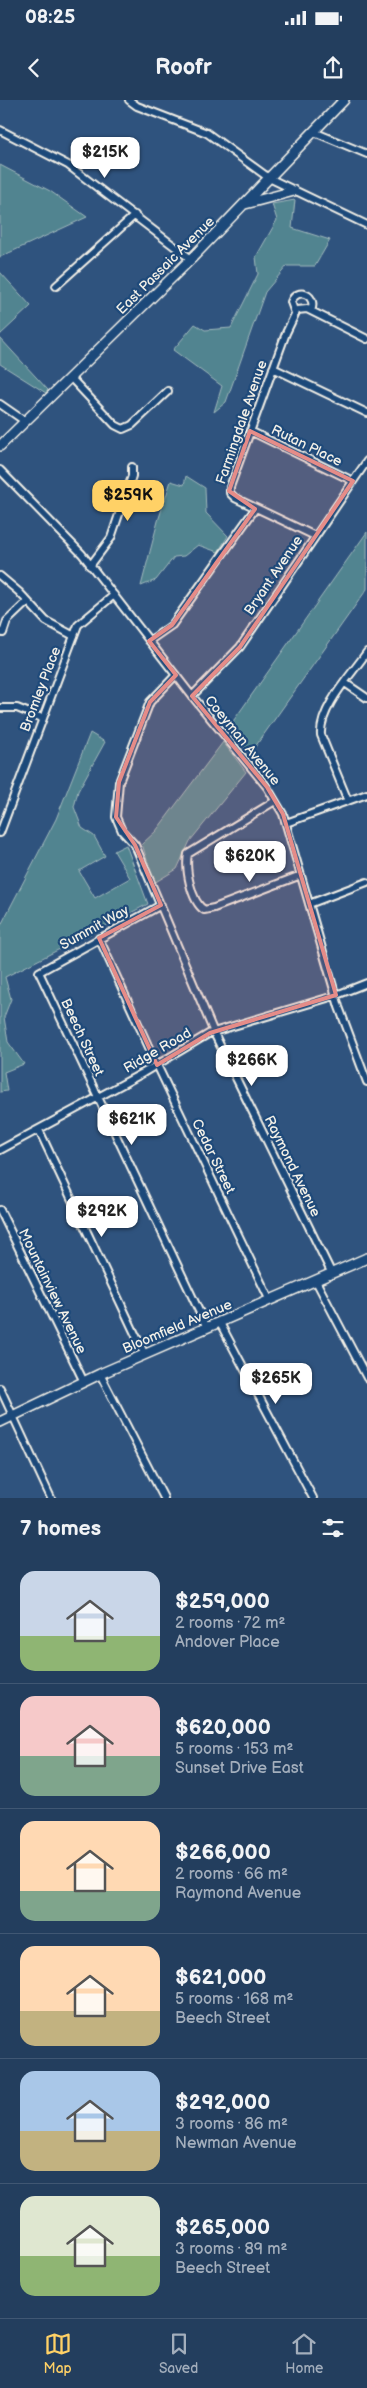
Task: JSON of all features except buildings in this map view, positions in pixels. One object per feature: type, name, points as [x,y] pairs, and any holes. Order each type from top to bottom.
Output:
[{"type":"main road","name":"East Passaic Avenue","points":[[0,446],[191,259],[344,100]]},
{"type":"main road","points":[[245,204],[294,190]]},
{"type":"main road","name":"Bloomfield Avenue","points":[[0,1422],[100,1374],[270,1302],[367,1258]]},
{"type":"street","points":[[129,100],[137,106],[207,133],[269,178],[367,225]]},
{"type":"street","points":[[0,130],[68,165],[191,259]]},
{"type":"street","points":[[314,132],[367,154]]},
{"type":"street","points":[[56,286],[135,215]]},
{"type":"street","name":"Farmingdale Avenue","points":[[255,509],[232,496],[229,491],[273,368],[295,313],[291,302],[294,296],[306,294],[311,298],[313,305],[310,311]]},
{"type":"street","points":[[295,313],[301,308],[310,311],[367,338]]},
{"type":"street","points":[[273,368],[367,413]]},
{"type":"street","points":[[70,377],[115,425],[123,429],[132,425],[168,391]]},
{"type":"street","points":[[0,404],[26,422]]},
{"type":"street","name":"Rutan Place","points":[[250,431],[353,481]]},
{"type":"street","name":"Bryant Avenue","points":[[192,696],[240,646],[367,461]]},
{"type":"street","points":[[90,566],[111,538],[132,476],[132,467]]},
{"type":"street","name":"Coeyman Avenue","points":[[0,470],[41,510],[90,566],[192,696],[267,786],[286,823],[336,995],[367,1082]]},
{"type":"street","points":[[149,641],[172,625],[255,509],[314,536]]},
{"type":"street","points":[[0,576],[9,582],[46,621],[74,636]]},
{"type":"street","name":"Bromley Place","points":[[0,833],[78,625],[114,595]]},
{"type":"street","points":[[3,632],[7,621],[27,602]]},
{"type":"street","points":[[348,801],[321,735],[320,726],[328,708],[367,652]]},
{"type":"street","name":"Raymond Avenue","points":[[176,675],[150,702],[119,782],[116,817],[122,831],[136,845],[214,1032],[332,1274]]},
{"type":"street","points":[[345,683],[367,698]]},
{"type":"street","points":[[0,708],[18,708],[42,718]]},
{"type":"street","points":[[286,823],[367,794]]},
{"type":"street","points":[[275,800],[188,854],[185,868],[198,906],[204,910],[301,875]]},
{"type":"street","points":[[309,904],[367,882]]},
{"type":"street","name":"Summit Way","points":[[39,972],[161,905]]},
{"type":"street","name":"Cedar Street","points":[[99,938],[157,1065],[270,1302]]},
{"type":"street","name":"Beech Street","points":[[39,972],[97,1098],[208,1328]]},
{"type":"street","name":"Ridge Road","points":[[0,1150],[214,1032],[336,995],[367,983]]},
{"type":"street","points":[[39,1130],[145,1354]]},
{"type":"street","name":"Mountainview Avenue","points":[[0,1210],[84,1382]]},
{"type":"street","points":[[316,1281],[367,1378]]},
{"type":"street","points":[[220,1323],[313,1498]]},
{"type":"street","points":[[100,1374],[164,1498]]},
{"type":"street","points":[[0,1388],[51,1498]]},
{"type":"highlighted area","points":[[250,431],[353,481],[240,647],[192,696],[267,787],[283,814],[336,995],[210,1033],[157,1065],[99,938],[161,905],[135,845],[116,817],[119,782],[150,702],[176,675],[149,641],[172,625],[255,509],[229,491]]},
{"type":"green space","points":[[0,165],[50,191],[87,217],[0,257]]},
{"type":"green space","points":[[295,200],[292,228],[330,240],[315,266],[287,266],[265,292],[226,402],[214,412],[222,386],[173,350],[195,324],[205,330],[231,328],[258,274],[256,257],[277,220],[272,204]]},
{"type":"green space","points":[[0,272],[31,306],[0,335]]},
{"type":"green space","points":[[0,338],[48,390],[46,393],[0,364]]},
{"type":"green space","points":[[186,476],[205,488],[206,513],[228,536],[218,552],[198,545],[184,556],[174,557],[156,580],[141,586],[158,521],[171,481],[184,485]]},
{"type":"green space","points":[[367,532],[367,589],[250,754],[229,727]]},
{"type":"green space","points":[[90,733],[105,742],[78,791],[74,807],[82,828],[94,836],[105,856],[79,871],[95,898],[130,878],[114,851],[126,845],[148,904],[5,977],[11,999],[4,1017],[8,1042],[24,1064],[4,1072],[7,1091],[0,1092],[0,927],[56,819]]},
{"type":"green space","points":[[223,742],[246,772],[190,841],[177,869],[154,883],[142,844],[156,831]]}]
